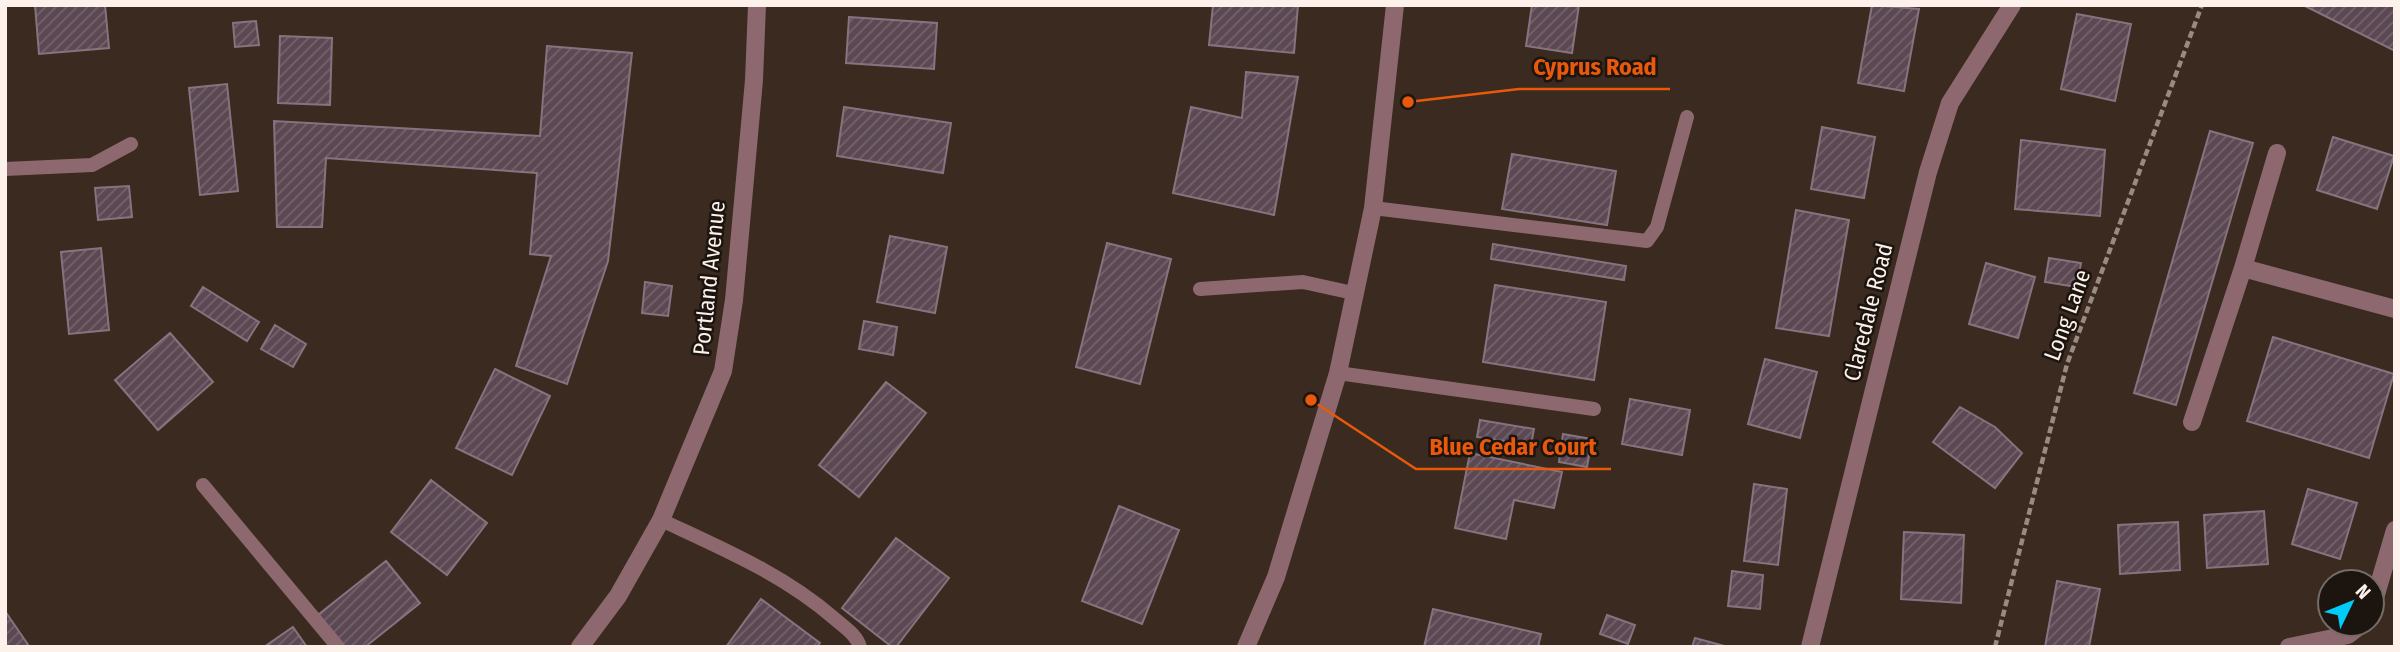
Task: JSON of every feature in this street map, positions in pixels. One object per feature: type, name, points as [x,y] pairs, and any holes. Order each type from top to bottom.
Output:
[{"type":"street","name":"Portland Avenue","points":[[580,647],[618,596],[661,520],[723,371],[734,300],[754,80],[757,5]]},
{"type":"street","points":[[1246,647],[1276,578],[1338,373],[1373,208],[1395,5]]},
{"type":"street","name":"Claredale Road","points":[[1810,647],[1928,172],[1950,103],[2012,5]]},
{"type":"street","points":[[2192,422],[2243,268],[2277,153]]},
{"type":"street","points":[[2243,268],[2395,309]]},
{"type":"street","points":[[2384,568],[2395,530]]},
{"type":"street","points":[[2289,647],[2333,638]]},
{"type":"lane","points":[[1373,208],[1647,241],[1657,227],[1687,117]]},
{"type":"lane","points":[[5,169],[92,165],[131,144]]},
{"type":"lane","points":[[1200,289],[1303,282],[1353,293]]},
{"type":"lane","points":[[1338,373],[1594,409]]},
{"type":"lane","points":[[202,485],[338,647]]},
{"type":"lane","points":[[661,520],[772,571],[810,598],[850,632],[860,647]]},
{"type":"path","name":"Long Lane","points":[[1995,647],[2067,363],[2202,5]]},
{"type":"building","points":[[35,5],[105,5],[109,48],[39,54]]},
{"type":"building","points":[[1213,5],[1298,5],[1294,53],[1209,45]]},
{"type":"building","points":[[1532,5],[1579,5],[1572,53],[1526,46]]},
{"type":"building","points":[[1872,5],[1919,9],[1904,91],[1858,83]]},
{"type":"building","points":[[2303,5],[2395,5],[2395,51]]},
{"type":"building","points":[[2077,14],[2131,24],[2115,101],[2061,89]]},
{"type":"building","points":[[849,17],[937,23],[934,69],[846,63]]},
{"type":"building","points":[[256,21],[259,45],[235,47],[233,23]]},
{"type":"building","points":[[280,36],[332,38],[330,105],[278,103]]},
{"type":"building","points":[[547,46],[632,53],[608,261],[567,384],[516,366],[551,256],[530,254],[537,173],[326,158],[322,227],[277,227],[274,121],[540,136]]},
{"type":"building","points":[[1246,72],[1298,77],[1274,215],[1173,193],[1191,107],[1242,118]]},
{"type":"building","points":[[227,84],[238,191],[200,195],[189,88]]},
{"type":"building","points":[[844,107],[951,123],[943,173],[837,156]]},
{"type":"building","points":[[1822,127],[1875,137],[1864,198],[1811,189]]},
{"type":"building","points":[[2210,131],[2253,143],[2176,405],[2134,393]]},
{"type":"building","points":[[2333,137],[2394,156],[2377,209],[2317,190]]},
{"type":"building","points":[[2021,140],[2105,150],[2100,216],[2015,209]]},
{"type":"building","points":[[1512,154],[1616,171],[1607,225],[1502,209]]},
{"type":"building","points":[[129,186],[132,217],[98,220],[95,188]]},
{"type":"building","points":[[1796,210],[1849,220],[1829,336],[1776,328]]},
{"type":"building","points":[[890,236],[947,247],[935,313],[877,302]]},
{"type":"building","points":[[1107,243],[1171,259],[1140,384],[1076,367]]},
{"type":"building","points":[[1493,244],[1626,266],[1624,280],[1491,259]]},
{"type":"building","points":[[101,248],[109,330],[69,334],[61,252]]},
{"type":"building","points":[[2049,258],[2081,263],[2077,287],[2045,282]]},
{"type":"building","points":[[1986,263],[2035,277],[2018,338],[1969,324]]},
{"type":"building","points":[[645,282],[672,286],[668,316],[642,313]]},
{"type":"building","points":[[1495,285],[1606,302],[1594,380],[1483,362]]},
{"type":"building","points":[[203,287],[259,322],[247,341],[191,306]]},
{"type":"building","points":[[864,321],[897,327],[893,355],[859,349]]},
{"type":"building","points":[[275,325],[306,344],[293,367],[261,349]]},
{"type":"building","points":[[170,333],[213,382],[158,430],[115,380]]},
{"type":"building","points":[[2273,337],[2394,374],[2369,458],[2247,421]]},
{"type":"building","points":[[1765,359],[1817,372],[1800,438],[1748,424]]},
{"type":"building","points":[[495,369],[550,396],[512,475],[456,448]]},
{"type":"building","points":[[886,382],[926,413],[859,497],[819,465]]},
{"type":"building","points":[[1630,399],[1690,410],[1682,455],[1622,444]]},
{"type":"building","points":[[1960,407],[1995,427],[2022,453],[1995,488],[1933,442]]},
{"type":"building","points":[[1480,420],[1534,429],[1531,445],[1477,437]]},
{"type":"building","points":[[1563,434],[1592,439],[1587,467],[1559,462]]},
{"type":"building","points":[[1470,453],[1562,472],[1554,508],[1514,500],[1506,539],[1455,528]]},
{"type":"building","points":[[431,480],[487,523],[447,575],[391,532]]},
{"type":"building","points":[[1754,484],[1787,489],[1778,565],[1744,561]]},
{"type":"building","points":[[2308,489],[2357,503],[2340,559],[2292,544]]},
{"type":"building","points":[[1119,506],[1179,530],[1142,624],[1082,601]]},
{"type":"building","points":[[2264,511],[2268,564],[2207,568],[2204,515]]},
{"type":"building","points":[[2178,522],[2180,570],[2120,574],[2118,525]]},
{"type":"building","points":[[1904,532],[1964,535],[1961,603],[1901,599]]},
{"type":"building","points":[[896,538],[949,578],[896,647],[892,647],[842,608]]},
{"type":"building","points":[[386,561],[420,603],[365,647],[344,647],[318,615]]},
{"type":"building","points":[[1732,571],[1763,575],[1760,609],[1728,606]]},
{"type":"building","points":[[2057,581],[2100,589],[2089,647],[2045,647]]},
{"type":"building","points":[[761,599],[820,643],[817,647],[726,647]]},
{"type":"building","points":[[1433,609],[1541,634],[1538,647],[1424,647]]},
{"type":"building","points":[[5,611],[29,646],[5,647]]},
{"type":"building","points":[[1607,615],[1635,625],[1628,644],[1600,634]]},
{"type":"building","points":[[293,627],[307,647],[264,647]]},
{"type":"building","points":[[1695,638],[1728,647],[1692,647]]},
{"type":"place","name":"Cyprus Road","points":[[1408,102]]},
{"type":"place","name":"Blue Cedar Court","points":[[1311,400]]}]
